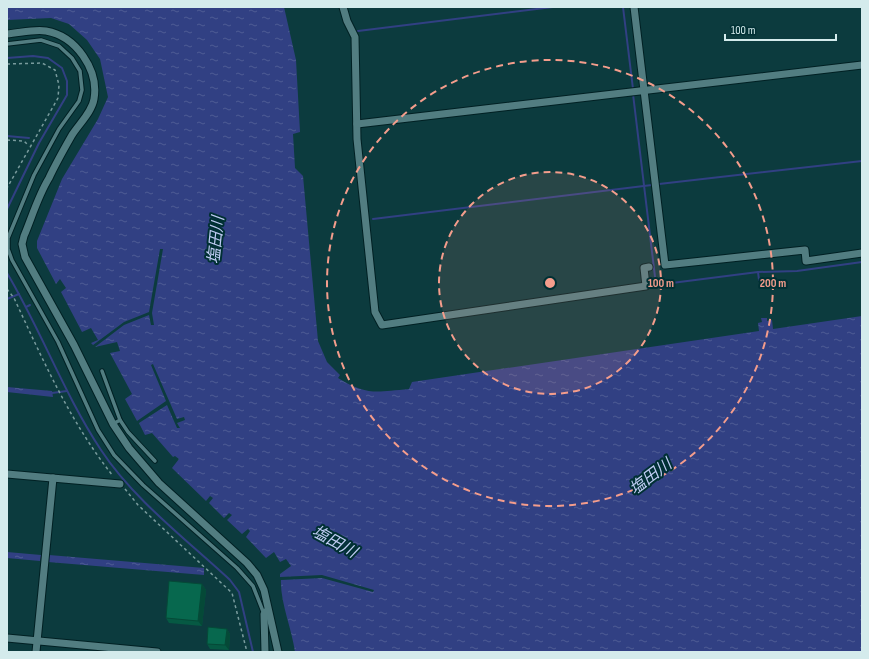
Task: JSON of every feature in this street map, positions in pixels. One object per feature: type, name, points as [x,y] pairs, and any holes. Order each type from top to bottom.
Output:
[{"type":"street","points":[[343,7],[347,21],[356,37],[357,139],[375,312],[382,325],[646,286],[644,268],[649,267]]},
{"type":"street","points":[[634,7],[641,90],[665,265],[805,250],[806,261],[862,253]]},
{"type":"street","points":[[7,34],[47,31],[59,35],[72,44],[83,55],[91,71],[94,98],[92,106],[72,135],[47,180],[22,244],[25,258],[74,345],[113,424],[129,448],[159,483],[247,563],[257,575],[264,590],[266,612],[265,652]]},
{"type":"street","points":[[357,124],[862,64]]},
{"type":"street","points":[[7,474],[120,484]]},
{"type":"street","points":[[36,652],[53,478]]},
{"type":"street","points":[[266,612],[278,652]]},
{"type":"street","points":[[7,638],[157,652]]},
{"type":"lane","points":[[7,44],[41,40],[59,46],[72,58],[80,71],[82,90],[79,101],[59,129],[34,174],[8,238],[8,249],[12,260],[58,342],[98,430],[114,455],[143,485],[237,568],[253,586],[266,612]]},
{"type":"lane","points":[[102,370],[120,420],[128,432],[155,461]]},
{"type":"lane","points":[[113,424],[120,420]]},
{"type":"path","points":[[7,64],[42,63],[55,70],[59,85],[58,98],[29,146],[7,188]]},
{"type":"path","points":[[7,140],[24,141],[29,146]]},
{"type":"path","points":[[7,289],[12,294],[70,415],[96,454],[138,505],[232,593],[247,652]]},
{"type":"water","name":"塩田川","points":[[7,7],[284,7],[296,60],[300,132],[293,134],[295,168],[303,176],[318,341],[327,362],[340,375],[338,378],[357,388],[380,392],[409,389],[412,382],[759,331],[758,323],[762,322],[761,318],[767,318],[767,321],[772,320],[773,329],[862,316],[862,652],[295,652],[282,597],[281,580],[322,578],[373,592],[374,590],[322,575],[280,577],[280,574],[291,566],[286,559],[280,562],[274,552],[266,558],[246,537],[250,531],[248,529],[242,534],[227,520],[232,515],[229,513],[224,518],[209,503],[213,498],[210,496],[206,501],[172,468],[179,459],[175,456],[173,457],[152,433],[145,435],[139,423],[167,405],[177,428],[180,428],[177,423],[185,420],[184,417],[177,419],[153,364],[151,365],[166,401],[137,421],[125,399],[132,394],[110,353],[120,351],[117,342],[95,347],[124,325],[149,315],[151,325],[154,325],[152,313],[163,249],[160,249],[149,312],[124,322],[93,345],[91,343],[98,340],[91,328],[82,332],[61,292],[66,288],[60,279],[56,284],[37,248],[37,241],[62,179],[98,119],[108,97],[100,59],[87,40],[69,24],[51,18],[7,20]]},
{"type":"water","points":[[7,387],[52,391],[53,397],[7,392]]},
{"type":"water","points":[[7,552],[41,555],[40,561],[7,558]]},
{"type":"water","points":[[49,555],[204,568],[204,575],[48,562]]},
{"type":"building","points":[[169,581],[202,584],[198,621],[166,618]]},
{"type":"building","points":[[208,627],[227,629],[225,645],[207,644]]},
{"type":"waterway","points":[[358,31],[553,7]]},
{"type":"waterway","points":[[623,7],[633,89]]},
{"type":"waterway","points":[[7,58],[33,56],[48,58],[62,68],[67,81],[67,95],[39,143],[7,209]]},
{"type":"waterway","points":[[633,94],[656,285],[758,272],[759,280]]},
{"type":"waterway","points":[[7,136],[29,138]]},
{"type":"waterway","points":[[659,184],[862,161]]},
{"type":"waterway","points":[[373,219],[652,185]]},
{"type":"waterway","points":[[758,272],[797,271],[862,262]]},
{"type":"waterway","points":[[7,273],[31,317],[75,407],[101,450],[114,468],[161,518],[230,580],[239,592],[253,652]]},
{"type":"waterway","points":[[7,299],[19,294]]},
{"type":"waterway","points":[[26,307],[30,305]]},
{"type":"waterway","points":[[52,393],[67,391]]}]
